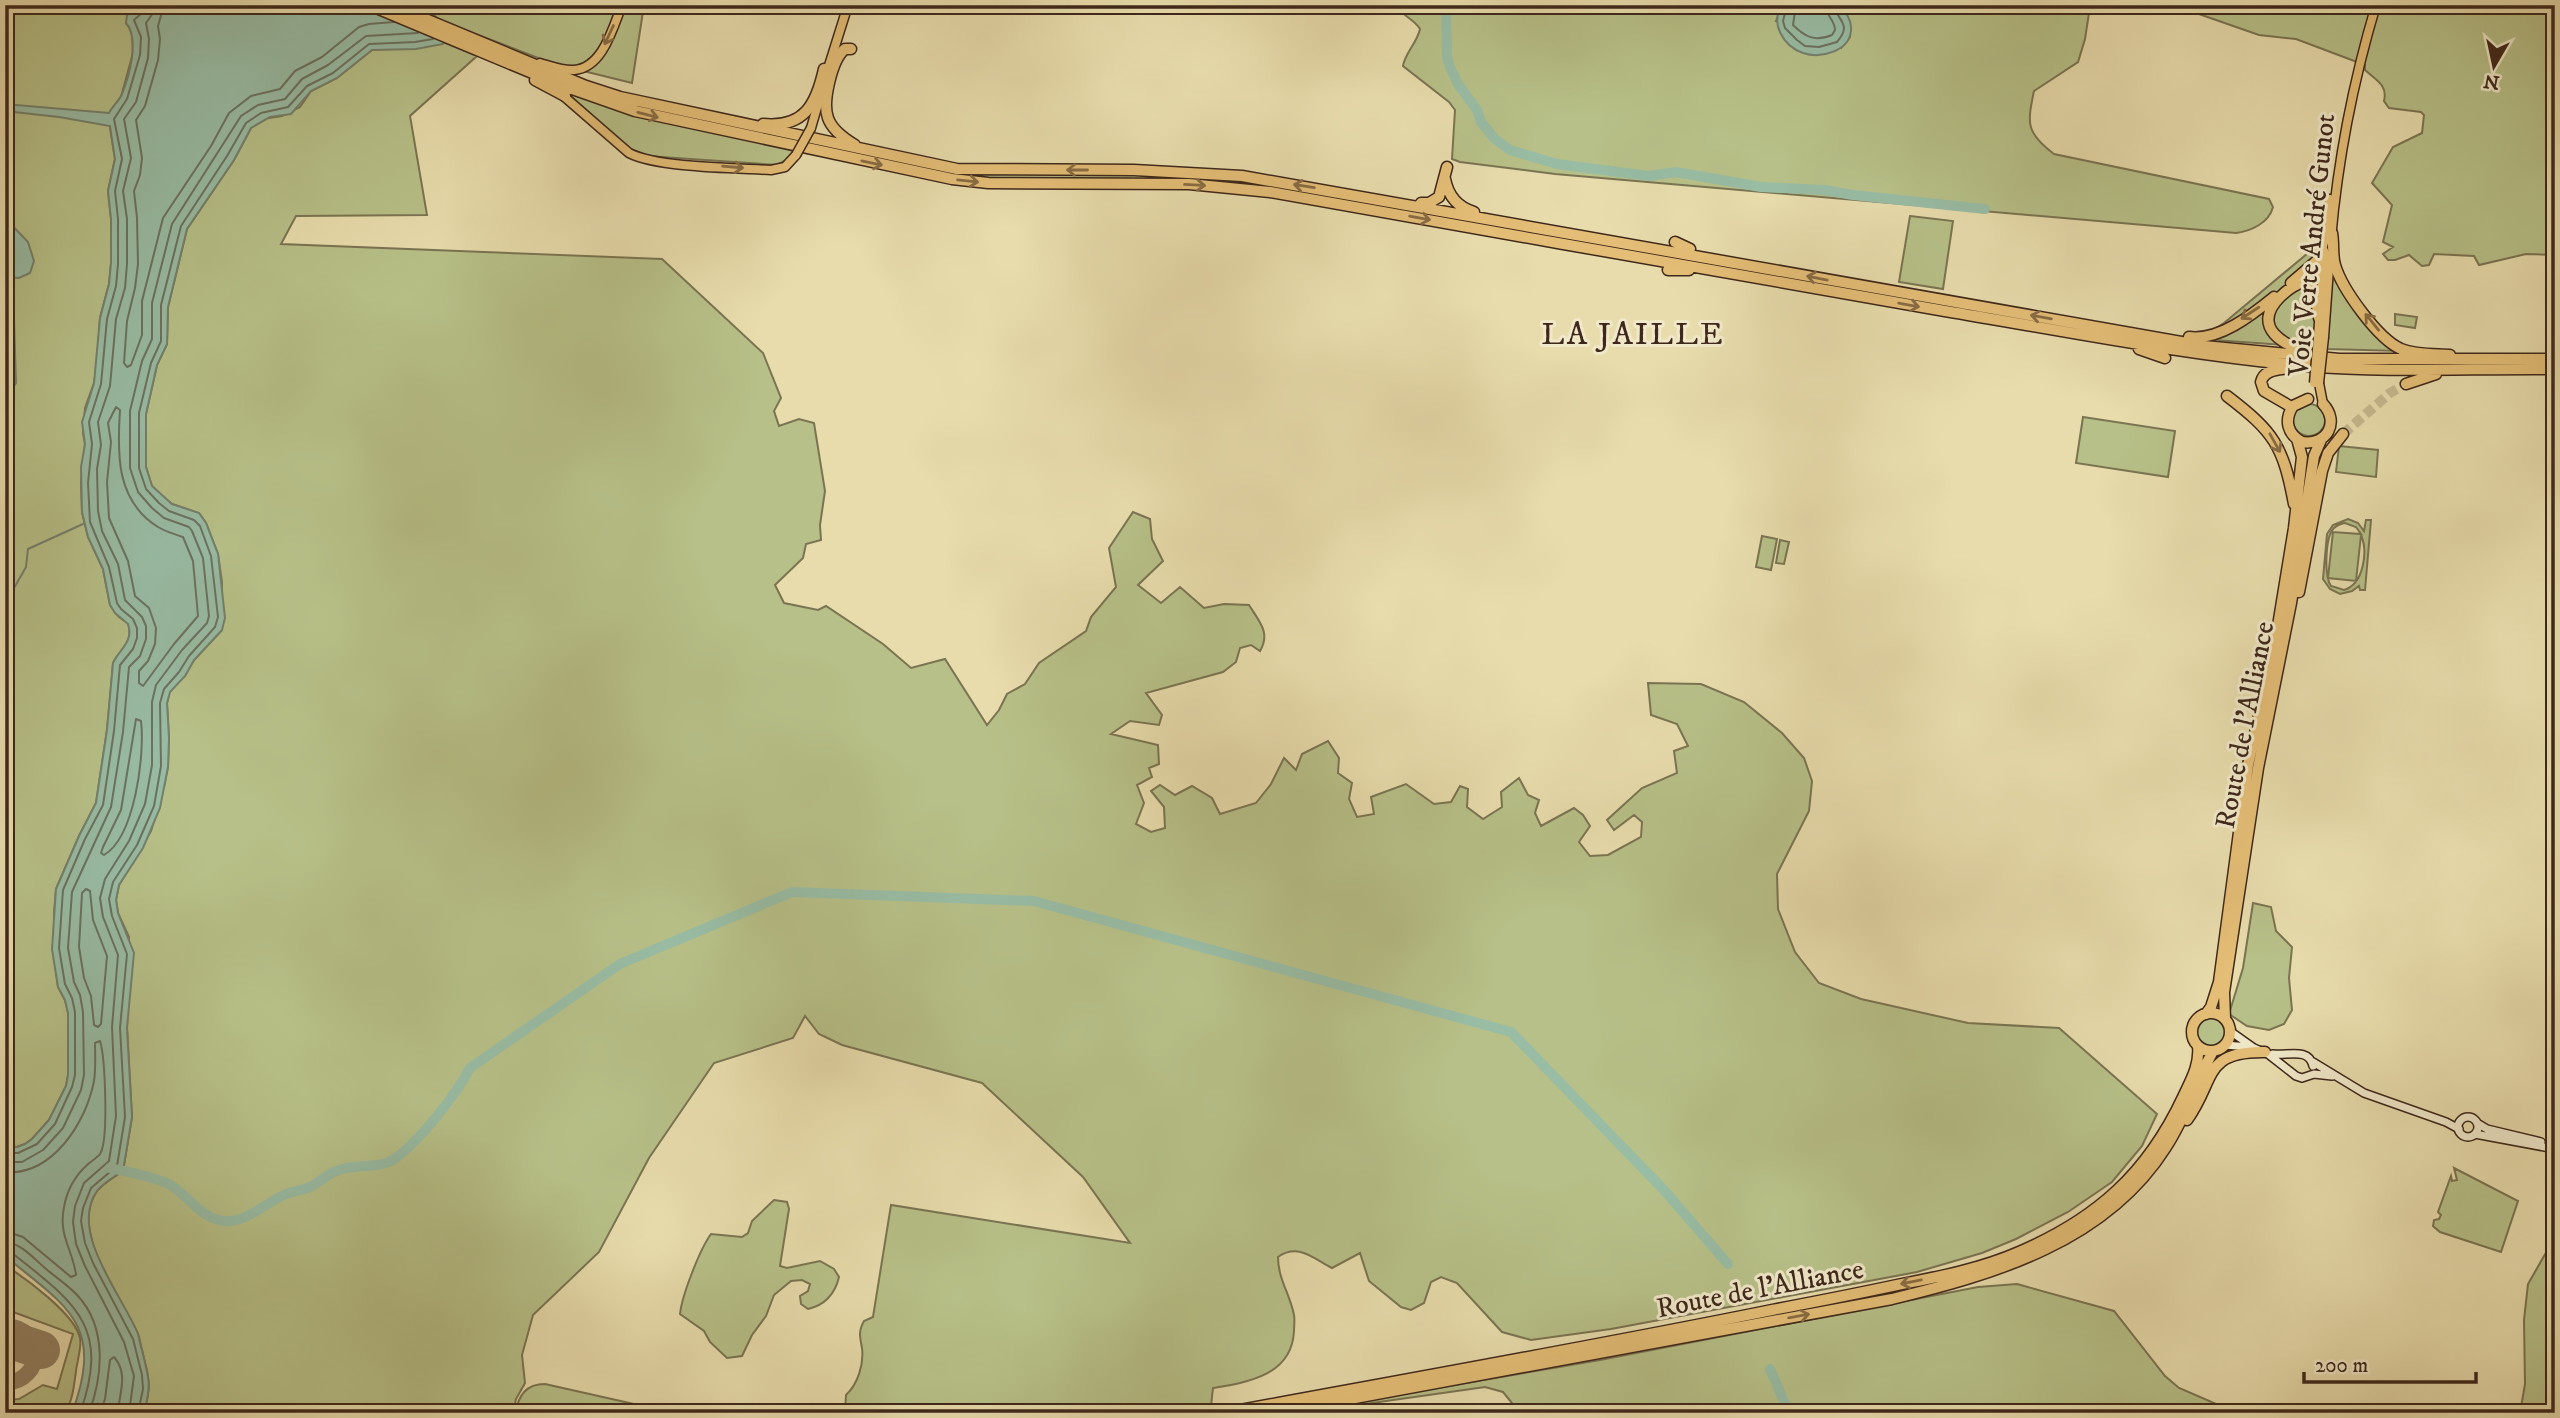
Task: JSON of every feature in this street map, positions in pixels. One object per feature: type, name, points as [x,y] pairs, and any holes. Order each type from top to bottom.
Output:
[{"type":"highway","points":[[366,5],[620,97],[957,169],[1190,172],[1242,176],[1533,226]]},
{"type":"highway","points":[[392,5],[565,96]]},
{"type":"highway","points":[[851,50],[845,49],[838,55],[828,90],[826,109],[838,132],[862,149]]},
{"type":"highway","points":[[514,60],[573,89],[635,111],[979,183],[1216,186],[1270,192],[1758,267],[2107,334],[2204,346],[2314,358],[2397,361],[2555,359]]},
{"type":"highway","points":[[687,112],[766,125],[784,123],[806,113],[811,107],[824,69]]},
{"type":"highway","points":[[1334,191],[1352,191],[1429,203],[1439,197],[1447,167]]},
{"type":"highway","points":[[1445,179],[1451,197],[1466,209],[1533,226],[1632,263]]},
{"type":"highway","points":[[1554,236],[1625,234]]},
{"type":"highway","points":[[2107,334],[2200,339],[2210,337],[2268,302],[2313,266],[2321,255],[2329,234]]},
{"type":"highway","points":[[2329,234],[2334,263],[2343,282],[2381,334],[2406,350],[2454,356]]},
{"type":"highway","points":[[1554,236],[1718,270],[2309,366],[2444,371],[2555,369]]},
{"type":"highway","points":[[1675,242],[1685,248],[1730,257],[1758,267]]},
{"type":"highway","points":[[1668,270],[1718,270]]},
{"type":"highway","points":[[2319,318],[2314,289],[2303,282],[2293,286],[2279,298],[2273,304],[2268,317],[2269,326],[2279,340],[2301,350],[2344,355],[2555,359]]},
{"type":"highway","points":[[2107,334],[2165,358]]},
{"type":"highway","points":[[2288,405],[2264,391],[2262,377],[2276,370],[2309,366]]},
{"type":"highway","points":[[2406,384],[2444,371]]},
{"type":"highway","points":[[2227,396],[2260,421],[2276,444],[2286,468],[2295,512]]},
{"type":"highway","name":"Route de l'Alliance","points":[[2206,1014],[2211,1007],[2218,982],[2248,765],[2275,644],[2295,512],[2302,457],[2297,439],[2288,425],[2289,412],[2297,403],[2308,399]]},
{"type":"highway","name":"Route de l'Alliance","points":[[2225,1019],[2222,1004],[2258,768],[2291,603],[2314,456],[2332,423],[2323,404]]},
{"type":"highway","points":[[2271,705],[2289,640],[2322,471],[2329,453],[2343,434]]},
{"type":"highway","points":[[2297,439],[2309,443],[2321,440]]},
{"type":"highway","points":[[2206,1014],[2217,1014],[2225,1019],[2230,1031],[2225,1045],[2213,1051],[2198,1046],[2193,1040],[2195,1021],[2206,1014]]},
{"type":"highway","name":"Route de l'Alliance","points":[[1224,1413],[1732,1318],[1956,1273],[2007,1257],[2066,1228],[2112,1196],[2130,1179],[2147,1159],[2171,1122],[2195,1070],[2199,1058],[2198,1046]]},
{"type":"highway","name":"Route de l'Alliance","points":[[1274,1413],[1892,1299],[1960,1282],[2021,1261],[2070,1237],[2134,1188],[2157,1161],[2173,1136],[2213,1051]]},
{"type":"highway","points":[[2173,1136],[2192,1114],[2211,1073],[2220,1061],[2235,1054],[2267,1053]]},
{"type":"main road","points":[[514,60],[563,69],[585,67],[598,56],[622,5]]},
{"type":"main road","points":[[514,60],[565,96],[629,153],[640,158],[771,170],[785,167],[796,155],[811,128],[848,5]]},
{"type":"main road","name":"Voie Verte André Gunot","points":[[2321,337],[2319,318],[2343,116],[2376,5]]},
{"type":"main road","name":"Voie Verte André Gunot","points":[[2323,404],[2317,383],[2329,234]]},
{"type":"main road","name":"Voie Verte André Gunot","points":[[2308,399],[2317,383]]},
{"type":"main road","points":[[2230,1031],[2254,1048],[2267,1053],[2298,1077],[2309,1074],[2338,1077]]},
{"type":"main road","points":[[2225,1045],[2254,1048]]},
{"type":"main road","points":[[2267,1053],[2309,1056],[2313,1062],[2379,1100],[2446,1122],[2467,1137],[2475,1134],[2555,1147]]},
{"type":"main road","points":[[2291,1071],[2290,1062],[2299,1054]]},
{"type":"main road","points":[[2309,1074],[2313,1070],[2313,1062]]},
{"type":"main road","points":[[2446,1122],[2471,1118],[2487,1129],[2555,1147]]},
{"type":"main road","points":[[2459,1129],[2462,1120]]},
{"type":"main road","points":[[2475,1134],[2477,1123]]},
{"type":"shaded area","points":[[5,5],[144,5],[133,11],[126,23],[132,30],[133,53],[121,97],[108,115],[115,159],[108,191],[111,263],[109,284],[100,318],[94,383],[85,408],[81,483],[82,512],[88,537],[103,569],[110,605],[119,617],[128,623],[129,635],[113,663],[107,730],[96,803],[56,889],[55,964],[58,987],[68,1013],[66,1086],[49,1120],[32,1139],[17,1147],[5,1146]]},
{"type":"shaded area","points":[[413,5],[644,5],[632,83],[551,63],[437,19],[432,12]]},
{"type":"shaded area","points":[[1396,5],[1783,5],[1776,21],[1841,48],[1850,37],[1839,6],[1834,5],[2098,5],[2089,13],[2078,62],[2034,91],[2030,120],[2038,140],[2054,154],[2269,199],[2273,207],[2268,218],[2259,225],[2236,233],[1555,174],[1460,162],[1452,159],[1455,110],[1449,102],[1403,66],[1420,29]]},
{"type":"shaded area","points":[[2173,5],[2555,5],[2555,255],[2526,254],[2479,265],[2474,256],[2434,254],[2429,265],[2422,266],[2409,255],[2388,260],[2383,254],[2393,247],[2383,242],[2392,205],[2372,183],[2393,147],[2422,133],[2424,115],[2421,112],[2389,108],[2384,101],[2383,87],[2365,70],[2365,65],[2296,39],[2259,35]]},
{"type":"shaded area","points":[[443,42],[477,56],[410,116],[427,215],[296,216],[281,244],[662,259],[763,353],[781,398],[774,411],[779,426],[799,419],[814,423],[825,491],[820,525],[821,540],[806,544],[803,558],[775,585],[784,603],[818,610],[826,606],[883,644],[911,668],[945,659],[987,725],[1007,694],[1025,684],[1039,663],[1086,631],[1091,617],[1116,587],[1109,548],[1133,512],[1150,519],[1152,539],[1163,561],[1138,585],[1161,603],[1180,587],[1204,608],[1224,604],[1249,605],[1264,633],[1260,651],[1251,645],[1240,648],[1236,662],[1223,672],[1146,693],[1162,715],[1159,725],[1130,721],[1111,734],[1158,745],[1159,764],[1149,768],[1152,777],[1137,785],[1144,803],[1136,824],[1151,832],[1165,828],[1164,807],[1151,791],[1160,785],[1175,795],[1192,786],[1212,798],[1220,814],[1256,803],[1271,784],[1284,758],[1296,770],[1302,754],[1328,741],[1339,758],[1338,773],[1352,783],[1349,799],[1357,817],[1374,814],[1371,797],[1406,784],[1434,804],[1451,802],[1460,786],[1468,789],[1467,807],[1483,819],[1502,807],[1501,792],[1519,778],[1528,795],[1539,800],[1535,813],[1541,826],[1574,808],[1590,826],[1579,842],[1590,856],[1608,855],[1641,837],[1642,822],[1634,815],[1614,830],[1607,820],[1642,788],[1677,773],[1674,751],[1688,746],[1677,724],[1651,715],[1648,683],[1701,684],[1744,702],[1782,733],[1804,758],[1812,781],[1809,811],[1777,874],[1778,909],[1795,952],[1819,983],[1861,999],[1968,1023],[2059,1028],[2157,1114],[2142,1146],[2112,1182],[2068,1212],[1982,1253],[1917,1272],[1611,1329],[1531,1340],[1502,1332],[1457,1283],[1441,1277],[1431,1282],[1424,1303],[1411,1310],[1401,1307],[1369,1281],[1360,1253],[1332,1268],[1305,1254],[1292,1251],[1278,1257],[1294,1317],[1294,1331],[1286,1358],[1277,1367],[1254,1379],[1213,1388],[1211,1406],[1174,1413],[845,1413],[846,1395],[857,1380],[861,1367],[861,1328],[864,1321],[873,1317],[891,1205],[1130,1243],[1083,1177],[982,1083],[842,1045],[819,1034],[805,1016],[793,1038],[714,1063],[649,1158],[599,1252],[533,1315],[522,1355],[525,1383],[516,1399],[513,1413],[144,1413],[149,1381],[139,1336],[101,1264],[89,1225],[90,1207],[97,1191],[123,1171],[132,1117],[127,1028],[129,937],[118,913],[116,900],[119,885],[151,831],[164,787],[168,767],[167,703],[170,691],[222,630],[222,582],[218,554],[206,523],[199,513],[172,504],[163,497],[152,486],[146,467],[146,414],[157,365],[167,344],[168,307],[187,229],[234,160],[251,128],[263,119],[282,116],[300,107],[311,91],[337,78],[372,50]]},
{"type":"shaded area","points":[[564,90],[672,124],[795,149],[790,158],[777,165],[647,156],[626,147]]},
{"type":"shaded area","points":[[604,96],[920,165],[1230,178],[1728,265],[2326,361],[2306,363],[2141,342],[1234,183],[950,176],[638,108]]},
{"type":"shaded area","points":[[1910,216],[1953,221],[1943,289],[1899,282]]},
{"type":"shaded area","points":[[2332,233],[2324,336],[2313,335],[2312,347],[2200,339],[2224,323]]},
{"type":"shaded area","points":[[2332,264],[2336,282],[2378,336],[2400,351],[2326,349]]},
{"type":"shaded area","points":[[2395,314],[2417,317],[2415,328],[2395,325]]},
{"type":"shaded area","points":[[2309,404],[2321,408],[2325,420],[2321,432],[2309,436],[2297,432],[2293,420],[2297,408]]},
{"type":"shaded area","points":[[2083,417],[2175,431],[2168,477],[2076,463]]},
{"type":"shaded area","points":[[2339,446],[2378,450],[2376,477],[2336,472]]},
{"type":"shaded area","points":[[2348,519],[2358,523],[2364,531],[2366,520],[2371,520],[2365,590],[2360,590],[2359,586],[2340,594],[2330,589],[2323,579],[2327,534],[2333,525]],"holes":[[[2345,523],[2356,527],[2361,534],[2333,532],[2328,578],[2326,566],[2329,539],[2335,527]],[[2361,535],[2364,558],[2356,581]],[[2328,578],[2356,581],[2344,590],[2331,586]]]},
{"type":"shaded area","points":[[1762,536],[1777,539],[1771,570],[1756,567]]},
{"type":"shaded area","points":[[1780,540],[1789,542],[1784,564],[1776,563]]},
{"type":"shaded area","points":[[2253,903],[2271,907],[2276,931],[2292,947],[2289,978],[2292,1010],[2284,1024],[2269,1030],[2247,1026],[2229,1014],[2243,968]]},
{"type":"shaded area","points":[[2211,1017],[2222,1021],[2226,1032],[2222,1043],[2211,1047],[2200,1043],[2196,1032],[2200,1021]]},
{"type":"shaded area","points":[[2555,1099],[2555,1140],[2548,1130],[2546,1120]]},
{"type":"shaded area","points":[[2454,1168],[2518,1201],[2501,1252],[2440,1232],[2433,1226],[2434,1220],[2441,1215],[2438,1212],[2451,1176],[2452,1181],[2457,1180]]},
{"type":"shaded area","points":[[774,1200],[787,1202],[789,1209],[780,1266],[787,1268],[820,1261],[834,1269],[839,1277],[832,1294],[824,1302],[808,1309],[801,1304],[800,1296],[808,1291],[810,1284],[802,1280],[791,1281],[774,1295],[766,1316],[752,1335],[742,1356],[727,1358],[710,1342],[704,1331],[680,1314],[684,1296],[711,1234],[742,1237],[748,1233],[752,1221]]},
{"type":"shaded area","points":[[2555,1237],[2555,1413],[2520,1413],[2525,1384],[2524,1320],[2528,1284]]},
{"type":"shaded area","points":[[5,1265],[48,1297],[69,1318],[80,1338],[73,1392],[65,1413],[5,1413],[5,1400],[19,1399],[43,1385],[57,1389],[73,1334],[5,1309]]},
{"type":"shaded area","points":[[2017,1284],[2114,1311],[2165,1376],[2179,1388],[2237,1413],[1520,1413],[1503,1392],[1485,1387],[1358,1405],[1353,1408],[1352,1413],[1291,1413],[1600,1360],[1978,1287]]},
{"type":"shaded area","points":[[545,1384],[674,1413],[515,1413],[528,1388]]},
{"type":"water","points":[[144,5],[413,5],[432,12],[447,30],[443,44],[416,49],[372,50],[337,78],[311,91],[291,114],[270,117],[251,128],[234,160],[187,229],[168,307],[167,344],[157,365],[146,414],[146,467],[152,486],[172,504],[199,513],[206,523],[218,554],[225,618],[222,630],[194,660],[185,676],[170,692],[167,703],[168,767],[160,808],[143,848],[119,885],[116,900],[118,913],[134,953],[127,1028],[132,1117],[123,1171],[97,1191],[90,1207],[89,1225],[101,1264],[138,1334],[149,1381],[148,1394],[144,1413],[72,1413],[81,1383],[84,1358],[82,1338],[74,1320],[62,1305],[5,1256],[5,1146],[17,1147],[32,1139],[49,1120],[66,1086],[68,1013],[58,987],[52,949],[56,889],[96,803],[107,730],[113,663],[129,636],[128,624],[110,605],[103,569],[88,537],[82,512],[81,467],[85,444],[82,422],[94,383],[100,318],[109,284],[111,219],[108,191],[115,159],[110,126],[5,111],[5,104],[109,113],[122,94],[130,68],[133,48],[126,23],[127,15]]},
{"type":"water","points":[[1783,5],[1839,6],[1846,13],[1851,26],[1846,43],[1826,54],[1810,55],[1796,50],[1780,33],[1777,19]]},
{"type":"water","points":[[5,218],[28,242],[34,261],[30,273],[19,278],[5,277]]},
{"type":"water","points":[[5,300],[14,319],[16,383],[5,400]]},
{"type":"waterway","points":[[110,5],[127,15]]},
{"type":"waterway","points":[[1446,5],[1447,58],[1450,67],[1458,84],[1477,110],[1481,122],[1495,139],[1510,150],[1557,164],[1649,176],[1676,172],[1761,187],[1824,190],[1985,209]]},
{"type":"waterway","points":[[5,604],[26,567],[28,549],[83,524]]},
{"type":"waterway","points":[[110,1168],[166,1183],[202,1212],[216,1219],[240,1219],[285,1194],[312,1186],[341,1169],[381,1164],[396,1158],[437,1116],[470,1068],[620,964],[792,892],[1034,901],[1511,1032],[1663,1189],[1728,1264]]},
{"type":"waterway","points":[[1770,1369],[1789,1413]]},
{"type":"taxiway","points":[[5,1326],[28,1335],[35,1354],[28,1373],[18,1380],[5,1383]]},
{"type":"runway","points":[[5,1338],[41,1350]]},
{"type":"tunnel","points":[[2343,434],[2390,393],[2406,384]]},
{"type":"district","name":"LA JAILLE","points":[[1633,335]]}]
